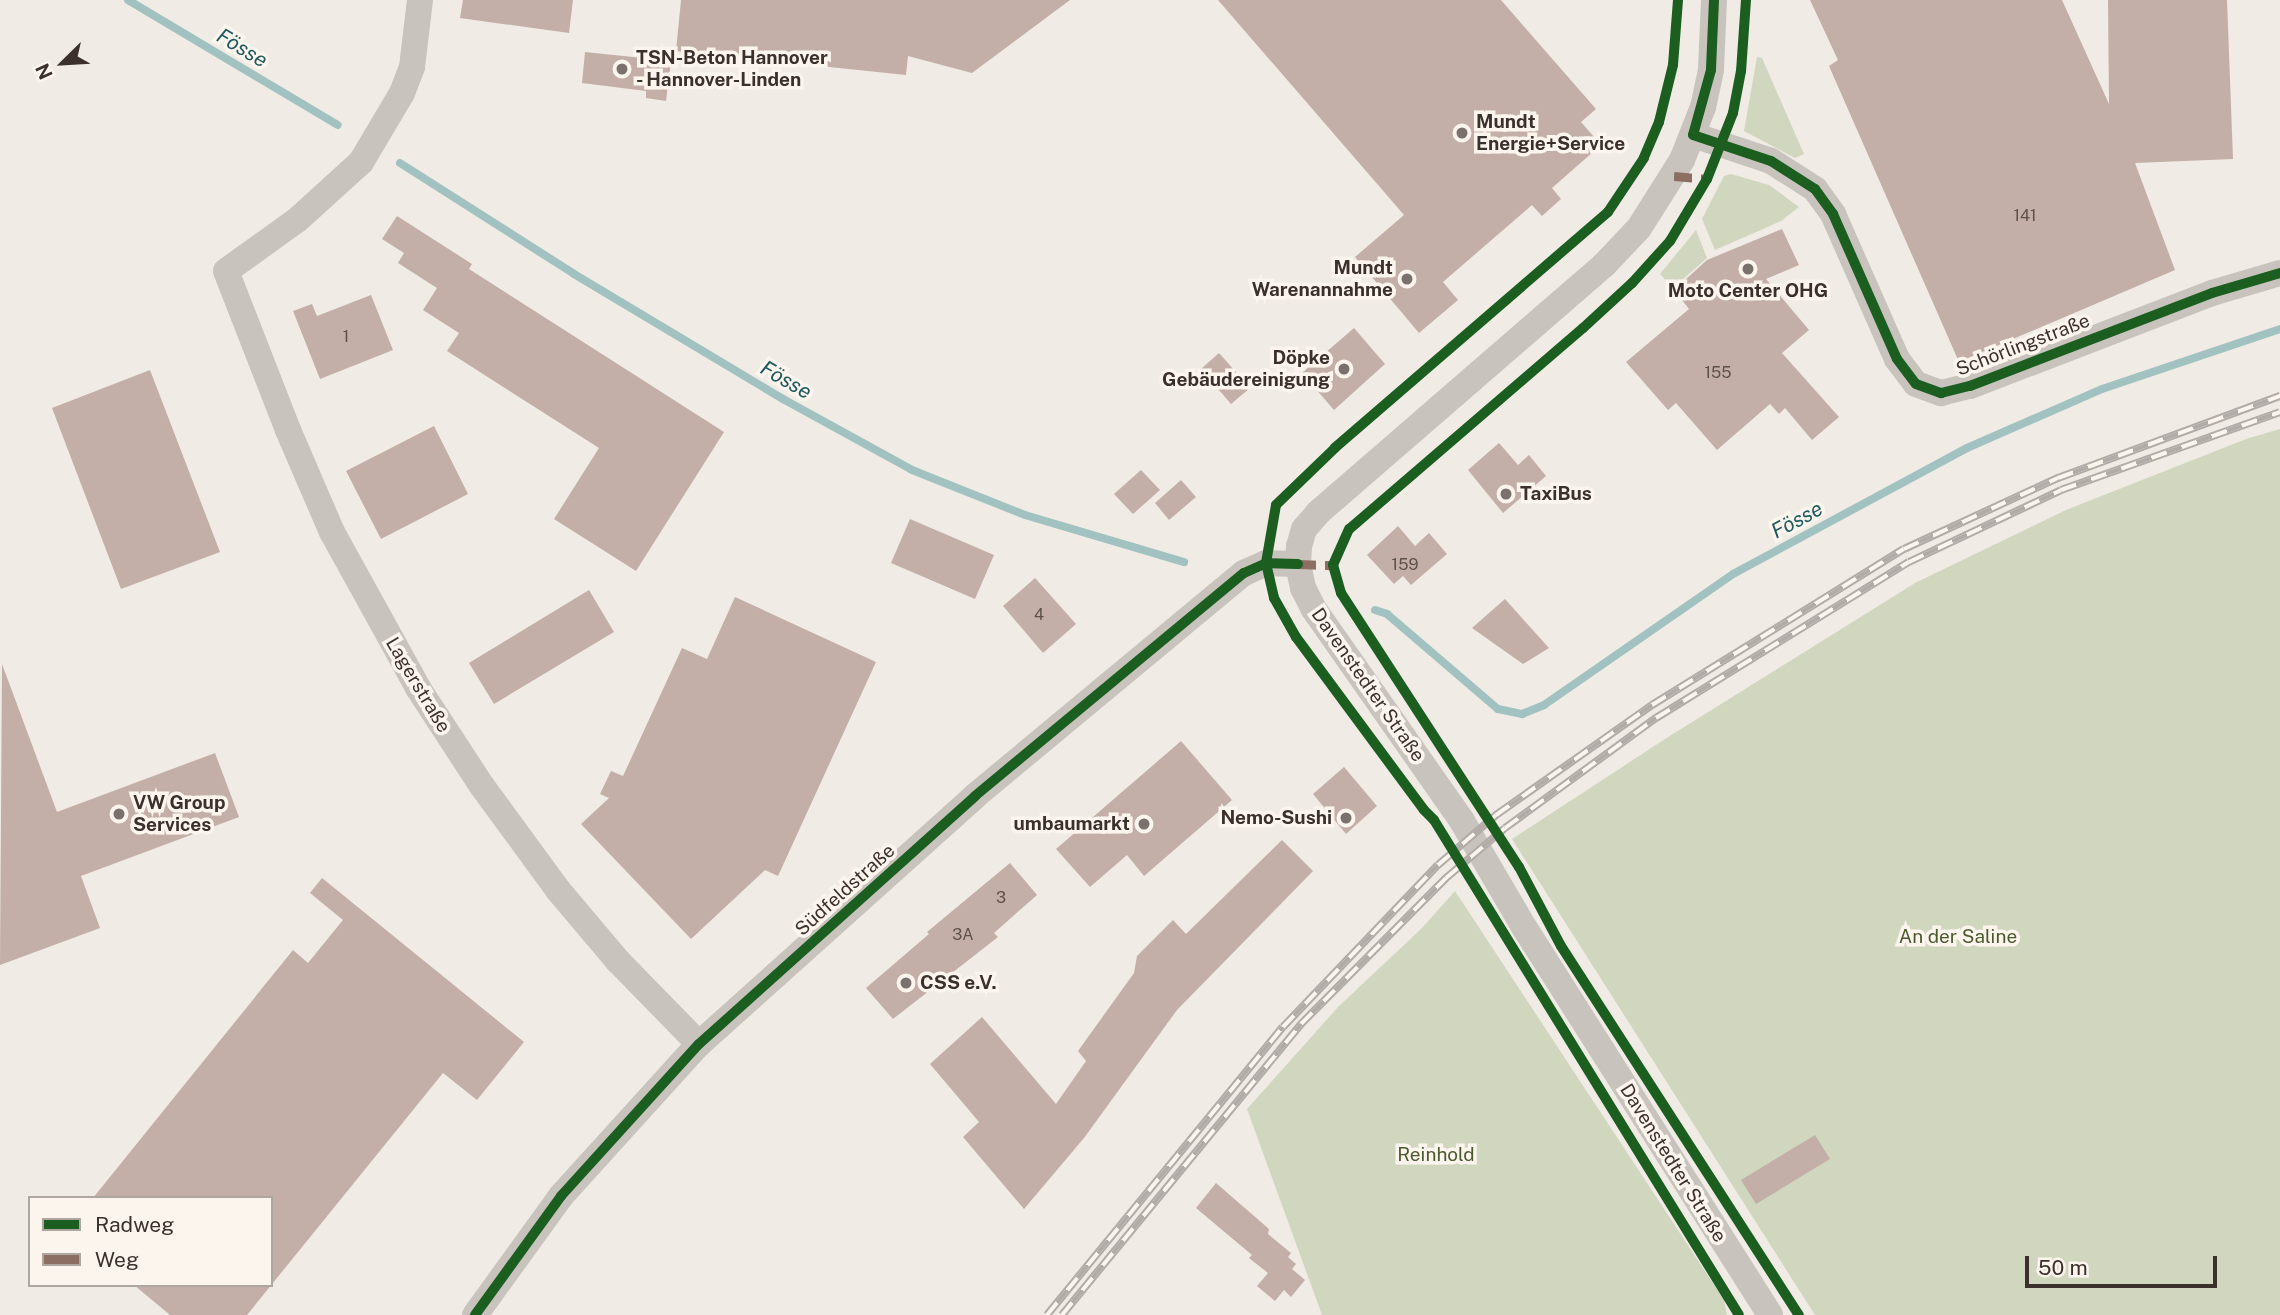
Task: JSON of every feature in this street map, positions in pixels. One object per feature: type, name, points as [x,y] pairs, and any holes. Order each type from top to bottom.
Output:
[{"type":"street","name":"Lagerstraße","points":[[421,0],[412,66],[402,93],[361,162],[297,220],[226,271],[288,430],[332,532],[412,678],[525,848],[618,961],[699,1044]]},
{"type":"street","name":"Davenstedter Straße","points":[[1714,0],[1711,70],[1693,135],[1668,187],[1639,228],[1604,265],[1318,513],[1304,529],[1298,564],[1303,588],[1320,618],[1462,821],[1524,927],[1770,1315]]},
{"type":"street","name":"Schörlingstraße","points":[[1693,135],[1771,161],[1815,189],[1833,214],[1896,359],[1916,384],[1941,393],[1970,386],[2213,293],[2280,273]]},
{"type":"street","name":"Südfeldstraße","points":[[475,1315],[561,1196],[699,1044],[975,796],[1244,573],[1266,563],[1298,564]]},
{"type":"green space","points":[[1757,57],[1762,58],[1804,154],[1795,158],[1744,131]]},
{"type":"green space","points":[[1731,174],[1769,185],[1799,207],[1781,221],[1715,250],[1702,219],[1724,176]]},
{"type":"green space","points":[[1696,230],[1707,258],[1673,288],[1660,274]]},
{"type":"green space","name":"An der Saline","points":[[2280,429],[2280,1315],[1815,1315],[1512,839],[1665,739],[1915,583],[2066,510],[2246,439]]},
{"type":"green space","name":"Reinhold","points":[[1455,891],[1724,1300],[1727,1315],[1322,1315],[1247,1109],[1338,1007],[1421,929]]},
{"type":"building","points":[[463,0],[573,0],[569,33],[460,18]]},
{"type":"building","points":[[681,0],[1070,0],[972,73],[908,56],[906,75],[676,51]]},
{"type":"building","name":"Mundt Energie+Service","points":[[1218,0],[1501,0],[1596,109],[1581,122],[1601,145],[1552,188],[1561,199],[1542,216],[1532,205],[1443,282],[1458,300],[1419,333],[1355,257],[1404,215]]},
{"type":"building","points":[[1810,0],[2062,0],[2109,104],[2108,0],[2227,0],[2233,159],[2135,163],[2175,270],[1959,362],[1829,66],[1838,60]]},
{"type":"building","points":[[585,52],[671,61],[666,101],[646,98],[646,91],[582,83]]},
{"type":"building","points":[[397,216],[472,264],[469,269],[724,432],[636,571],[554,519],[599,448],[447,351],[459,333],[423,310],[437,288],[398,263],[404,253],[382,239]]},
{"type":"building","points":[[1782,229],[1799,265],[1766,279],[1809,330],[1782,353],[1839,417],[1812,440],[1785,408],[1779,414],[1770,404],[1717,450],[1676,403],[1668,410],[1626,362],[1689,309],[1674,290],[1707,260]]},
{"type":"building","points":[[371,295],[393,350],[320,379],[293,311],[312,304],[317,316]]},
{"type":"building","name":"Döpke Gebäudereinigung","points":[[1354,328],[1385,364],[1334,410],[1302,373]]},
{"type":"building","points":[[1219,353],[1250,388],[1231,404],[1201,369]]},
{"type":"building","points":[[150,370],[220,552],[121,589],[52,408]]},
{"type":"building","points":[[434,426],[468,494],[381,539],[346,471]]},
{"type":"building","name":"TaxiBus","points":[[1499,443],[1518,465],[1529,455],[1546,476],[1503,513],[1468,470]]},
{"type":"building","points":[[1141,470],[1160,490],[1133,514],[1114,494]]},
{"type":"building","points":[[1181,480],[1196,497],[1169,520],[1155,503]]},
{"type":"building","points":[[910,519],[994,555],[975,599],[891,563]]},
{"type":"building","points":[[1398,526],[1415,546],[1429,533],[1447,554],[1411,585],[1403,576],[1394,584],[1367,555]]},
{"type":"building","points":[[1035,578],[1076,624],[1043,653],[1003,606]]},
{"type":"building","points":[[589,590],[614,632],[494,704],[469,663]]},
{"type":"building","points":[[735,597],[876,662],[778,876],[765,870],[691,939],[581,824],[609,798],[600,794],[611,771],[623,776],[682,648],[707,659]]},
{"type":"building","points":[[1505,599],[1549,648],[1523,664],[1472,628]]},
{"type":"building","name":"VW Group Services","points":[[2,664],[57,812],[215,753],[239,817],[81,876],[100,928],[0,965]]},
{"type":"building","name":"umbaumarkt","points":[[1181,741],[1232,800],[1144,876],[1127,855],[1090,887],[1056,849]]},
{"type":"building","points":[[1344,767],[1377,806],[1346,834],[1313,794]]},
{"type":"building","points":[[1282,840],[1313,871],[1177,1010],[1084,1138],[1024,1209],[963,1137],[979,1122],[930,1064],[982,1017],[1056,1104],[1086,1061],[1078,1051],[1134,973],[1137,956],[1173,920],[1186,934]]},
{"type":"building","points":[[1010,863],[1037,895],[994,933],[998,937],[893,1019],[866,988],[929,934],[927,932]]},
{"type":"building","points":[[322,878],[524,1042],[477,1100],[443,1073],[273,1283],[273,1196],[95,1196],[293,950],[308,963],[343,920],[310,893]]},
{"type":"building","points":[[1815,1135],[1830,1159],[1756,1204],[1741,1180]]},
{"type":"building","points":[[1216,1183],[1269,1229],[1268,1234],[1291,1253],[1288,1257],[1296,1264],[1292,1269],[1305,1280],[1291,1297],[1284,1290],[1275,1301],[1257,1286],[1268,1273],[1249,1258],[1252,1255],[1196,1208]]},
{"type":"building","points":[[136,1287],[270,1287],[247,1315],[170,1315]]},
{"type":"waterway","name":"Fösse","points":[[128,0],[338,125]]},
{"type":"waterway","name":"Fösse","points":[[400,163],[574,274],[783,399],[912,470],[1025,515],[1184,562]]},
{"type":"waterway","name":"Fösse","points":[[1375,610],[1387,614],[1498,709],[1522,714],[1544,705],[1733,574],[1967,448],[2102,389],[2280,329]]},
{"type":"railway","points":[[1047,1315],[1283,1027],[1438,865],[1496,815],[1652,705],[1904,549],[2058,478],[2280,396]]},
{"type":"railway","points":[[1062,1315],[1301,1024],[1446,878],[1505,828],[1656,718],[1909,562],[2061,490],[2280,412]]},
{"type":"marked path","points":[[1674,176],[1707,179]]},
{"type":"marked path","points":[[1298,564],[1333,565]]},
{"type":"cycle path","points":[[1678,0],[1673,65],[1659,122],[1644,158],[1608,212],[1335,448],[1276,505],[1266,563],[1274,598],[1296,637],[1434,820],[1739,1315]]},
{"type":"cycle path","points":[[1714,0],[1711,70],[1693,135],[1771,161],[1815,189],[1833,214],[1897,359],[1916,384],[1941,393],[1970,386],[2212,293],[2280,273]]},
{"type":"cycle path","points":[[1746,0],[1741,71],[1733,113],[1707,179],[1670,241],[1632,283],[1583,328],[1349,529],[1333,565],[1341,593],[1519,867],[1561,946],[1799,1315]]},
{"type":"cycle path","points":[[475,1315],[561,1196],[699,1044],[975,796],[1244,573],[1266,563],[1298,564]]},
{"type":"place","name":"TSN-Beton Hannover - Hannover-Linden","points":[[622,69]]},
{"type":"place","name":"Mundt Energie+Service","points":[[1462,133]]},
{"type":"place","name":"Moto Center OHG","points":[[1748,269]]},
{"type":"place","name":"Mundt Warenannahme","points":[[1407,279]]},
{"type":"place","name":"Döpke Gebäudereinigung","points":[[1344,369]]},
{"type":"place","name":"TaxiBus","points":[[1506,494]]},
{"type":"place","name":"VW Group Services","points":[[119,814]]},
{"type":"place","name":"Nemo-Sushi","points":[[1346,818]]},
{"type":"place","name":"umbaumarkt","points":[[1144,824]]},
{"type":"place","name":"CSS e.V.","points":[[906,983]]}]
